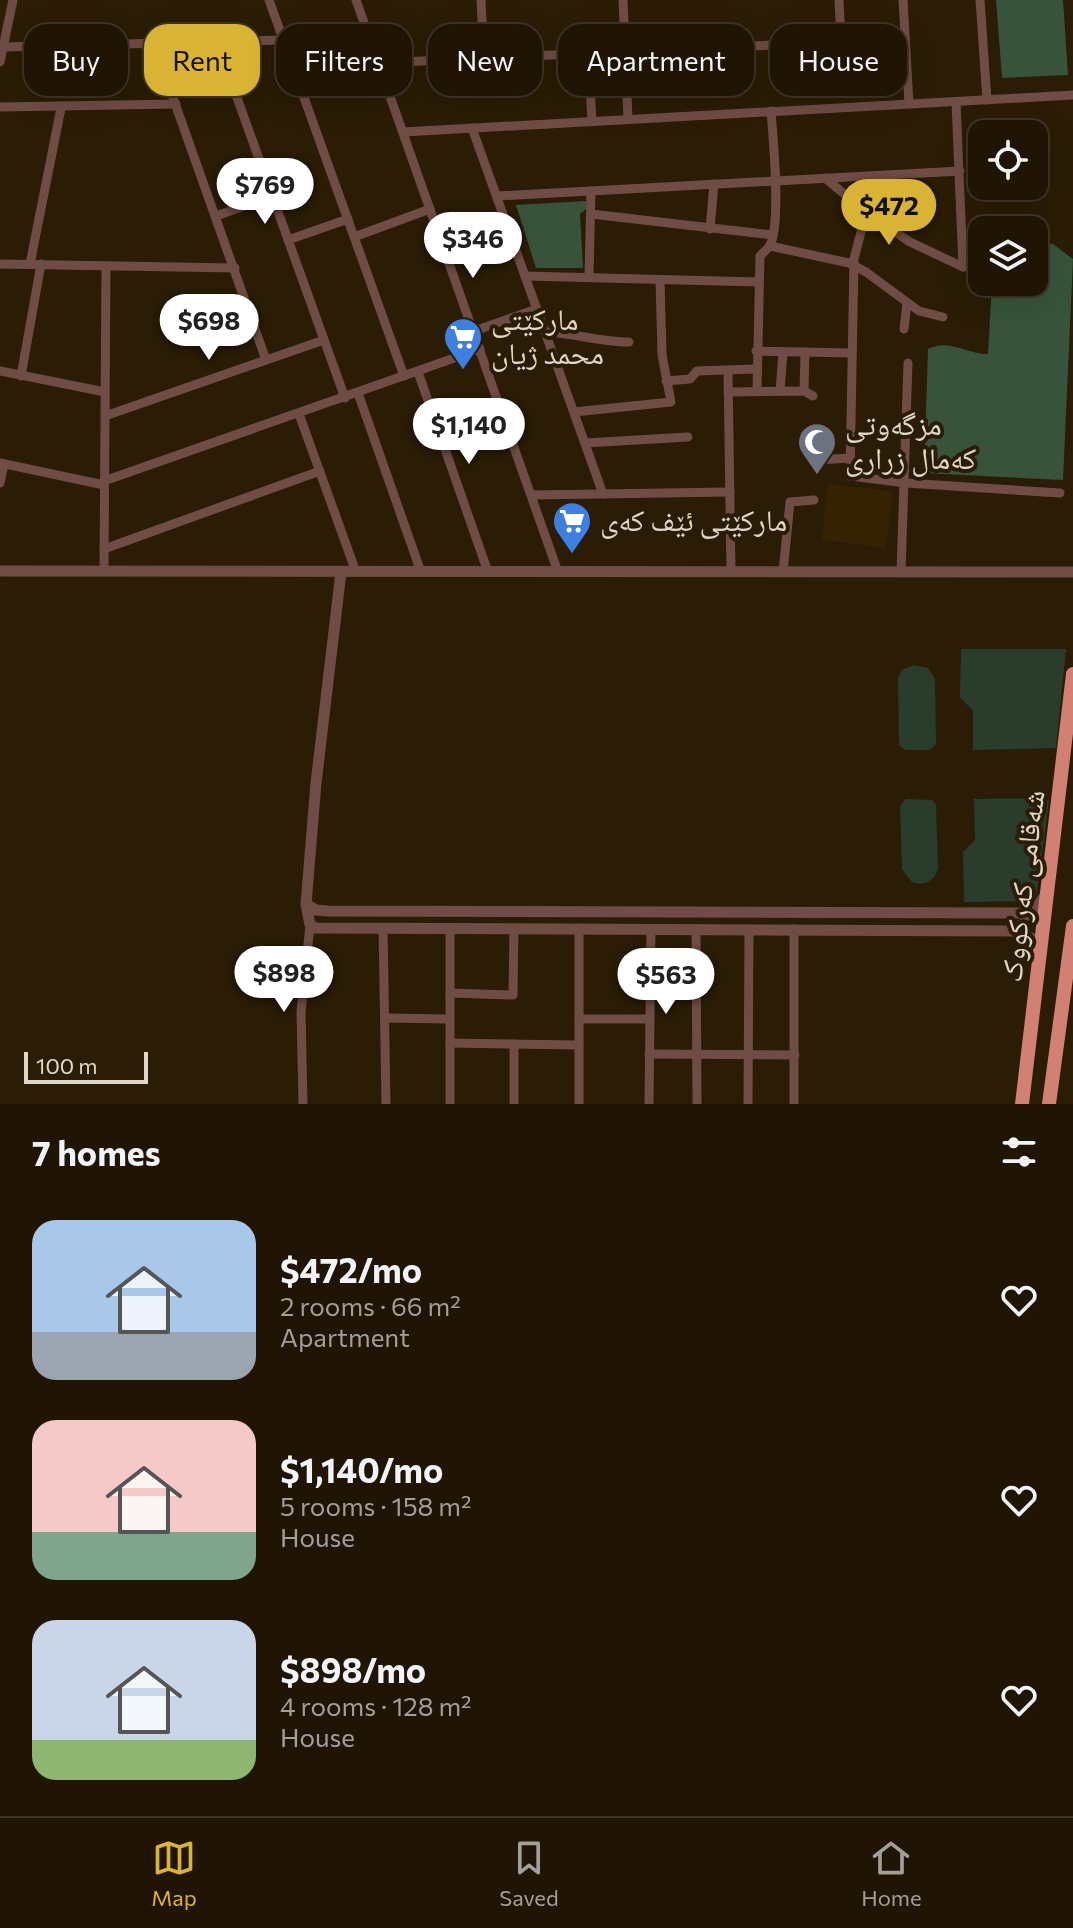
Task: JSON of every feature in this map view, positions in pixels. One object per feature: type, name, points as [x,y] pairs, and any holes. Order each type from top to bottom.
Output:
[{"type":"highway","name":"شەقامی کەرکووک","points":[[1022,1104],[1073,674]]},
{"type":"highway","name":"شەقامی کەرکووک","points":[[1049,1104],[1073,926]]},
{"type":"street","points":[[0,62],[13,0]]},
{"type":"street","points":[[269,0],[277,24]]},
{"type":"street","points":[[356,0],[365,24]]},
{"type":"street","points":[[481,0],[482,24]]},
{"type":"street","points":[[623,0],[624,24]]},
{"type":"street","points":[[839,0],[840,24]]},
{"type":"street","points":[[903,0],[904,24]]},
{"type":"street","points":[[980,0],[987,100]]},
{"type":"street","points":[[3,47],[144,44]]},
{"type":"street","points":[[907,72],[909,104]]},
{"type":"street","points":[[403,132],[1073,95]]},
{"type":"street","points":[[173,96],[266,360]]},
{"type":"street","points":[[236,96],[345,398]]},
{"type":"street","points":[[303,96],[404,376]]},
{"type":"street","points":[[390,96],[558,572]]},
{"type":"street","points":[[591,96],[592,121]]},
{"type":"street","points":[[627,96],[628,119]]},
{"type":"street","points":[[825,178],[866,212],[910,242],[967,267],[956,102]]},
{"type":"street","points":[[0,107],[176,104]]},
{"type":"street","points":[[21,376],[35,264],[61,108]]},
{"type":"street","points":[[757,391],[760,256],[770,246],[773,235],[776,181],[771,111]]},
{"type":"street","points":[[472,128],[603,494]]},
{"type":"street","points":[[497,196],[960,171]]},
{"type":"street","points":[[885,175],[866,212],[853,265],[850,476],[906,483],[1060,493]]},
{"type":"street","points":[[710,229],[714,184]]},
{"type":"street","points":[[589,276],[591,191]]},
{"type":"street","points":[[216,216],[272,196]]},
{"type":"street","points":[[354,237],[430,209]]},
{"type":"street","points":[[591,214],[773,235]]},
{"type":"street","points":[[288,240],[348,219]]},
{"type":"street","points":[[770,246],[853,265],[919,311],[943,317]]},
{"type":"street","points":[[0,264],[235,268]]},
{"type":"street","points":[[104,571],[106,266]]},
{"type":"street","points":[[525,276],[758,282]]},
{"type":"street","points":[[574,412],[671,402],[662,355],[660,280]]},
{"type":"street","points":[[904,329],[907,303]]},
{"type":"street","points":[[474,331],[537,309]]},
{"type":"street","points":[[545,332],[629,342]]},
{"type":"street","points":[[105,416],[324,340]]},
{"type":"street","points":[[0,483],[2,464],[104,483],[480,349]]},
{"type":"street","points":[[756,351],[851,353]]},
{"type":"street","points":[[780,391],[783,352]]},
{"type":"street","points":[[728,392],[809,394],[805,352]]},
{"type":"street","points":[[901,572],[908,363]]},
{"type":"street","points":[[666,381],[690,379],[697,371],[756,369]]},
{"type":"street","points":[[0,371],[105,392]]},
{"type":"street","points":[[728,371],[731,572]]},
{"type":"street","points":[[418,372],[488,572]]},
{"type":"street","points":[[358,393],[421,572]]},
{"type":"street","points":[[299,414],[356,572]]},
{"type":"street","points":[[585,443],[688,437]]},
{"type":"street","points":[[818,460],[850,458]]},
{"type":"street","points":[[104,549],[320,471]]},
{"type":"street","points":[[532,495],[730,492]]},
{"type":"street","points":[[783,572],[790,502],[814,500]]},
{"type":"street","points":[[0,571],[1073,572]]},
{"type":"street","points":[[303,1104],[301,1012],[310,925],[306,904],[316,783],[341,572]]},
{"type":"street","points":[[1013,931],[1026,922],[1048,892]]},
{"type":"street","points":[[306,904],[316,910],[328,911],[1032,913]]},
{"type":"street","points":[[498,912],[498,928]]},
{"type":"street","points":[[719,912],[719,929]]},
{"type":"street","points":[[310,925],[316,928],[1013,931],[1031,938],[1041,953]]},
{"type":"street","points":[[383,928],[386,1104]]},
{"type":"street","points":[[450,928],[450,1104]]},
{"type":"street","points":[[450,993],[513,995],[514,928]]},
{"type":"street","points":[[579,928],[579,1104]]},
{"type":"street","points":[[649,1104],[651,929]]},
{"type":"street","points":[[696,929],[697,1104]]},
{"type":"street","points":[[748,1104],[749,929]]},
{"type":"street","points":[[794,929],[794,1104]]},
{"type":"street","points":[[385,1018],[450,1019]]},
{"type":"street","points":[[579,1019],[649,1019]]},
{"type":"street","points":[[450,1043],[579,1045]]},
{"type":"street","points":[[514,1044],[514,1104]]},
{"type":"street","points":[[649,1054],[795,1055]]},
{"type":"shaded area","points":[[827,484],[893,491],[886,548],[822,540]]},
{"type":"green space","points":[[996,0],[1063,0],[1068,75],[1002,78]]},
{"type":"green space","points":[[586,201],[586,209],[580,214],[583,268],[536,268],[516,205]]},
{"type":"green space","points":[[1048,244],[1053,244],[1073,259],[1063,480],[924,473],[928,349],[944,345],[988,354],[991,296],[1048,296]]},
{"type":"green space","points":[[961,649],[1066,649],[1056,748],[973,750],[973,711],[960,697]]},
{"type":"green space","points":[[914,665],[928,668],[935,679],[936,744],[930,750],[905,750],[899,745],[898,678],[902,670]]},
{"type":"green space","points":[[1044,798],[1049,801],[1036,898],[1032,901],[964,902],[963,852],[975,840],[974,799]]},
{"type":"green space","points":[[906,799],[932,800],[936,805],[938,869],[931,880],[924,883],[912,882],[902,869],[900,806]]},
{"type":"place","name":"مارکێتی محمد ژیان","points":[[463,371]]},
{"type":"place","name":"مزگەوتی کەمال زراری","points":[[817,476]]},
{"type":"place","name":"مارکێتی ئێف کەی","points":[[572,555]]}]
